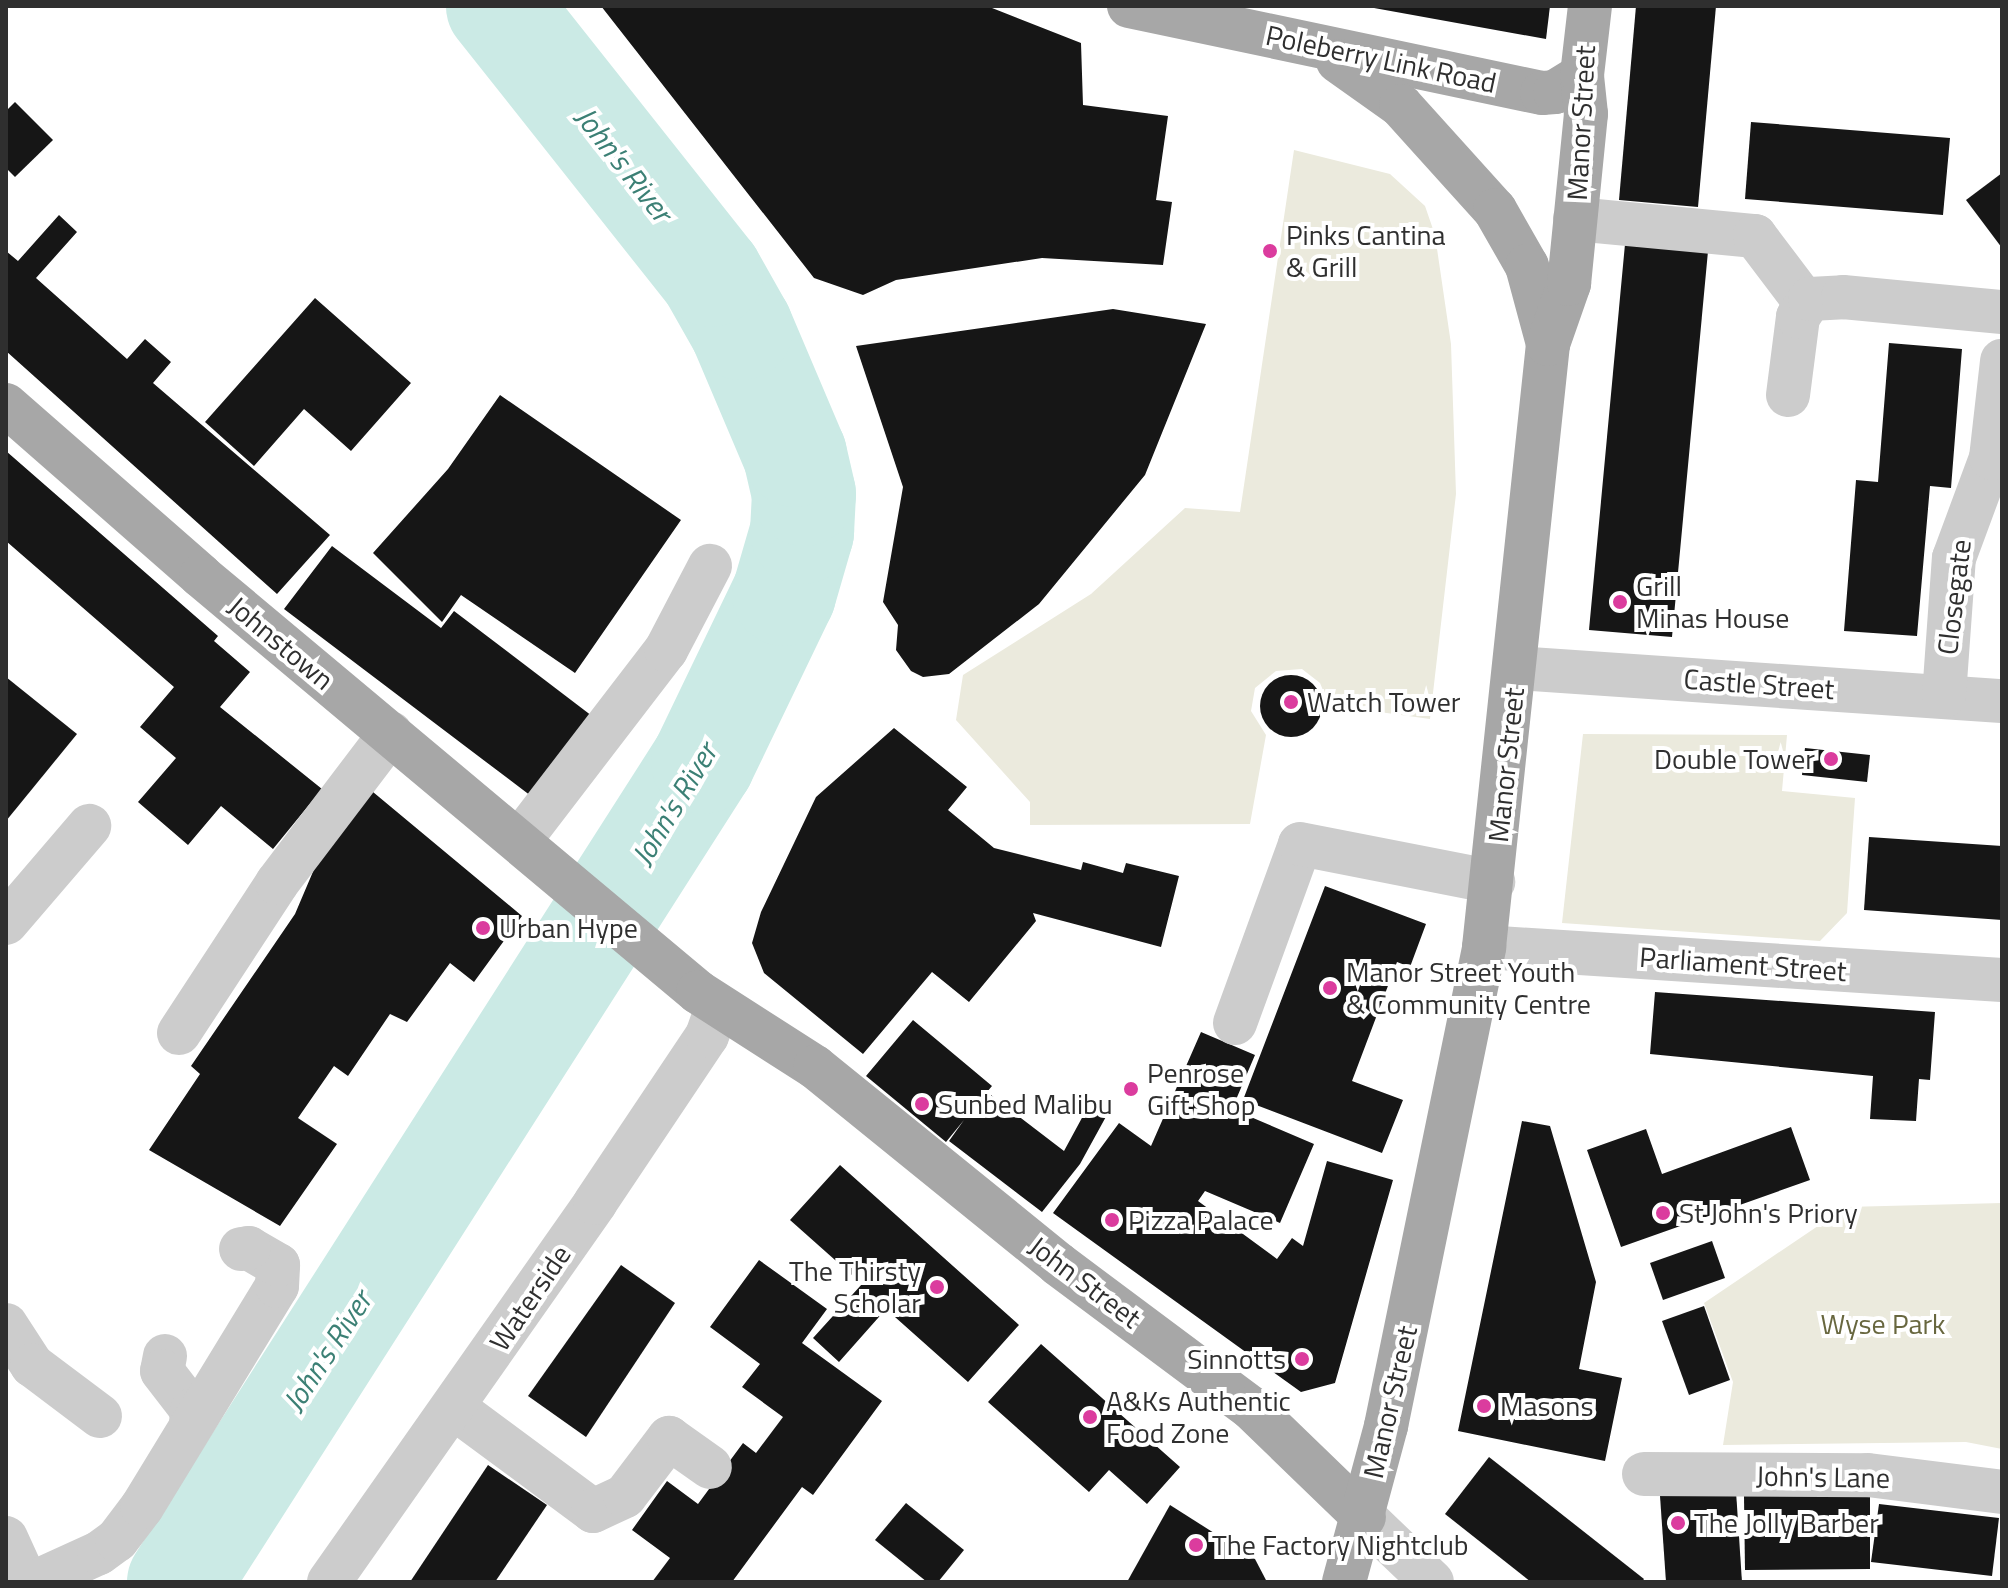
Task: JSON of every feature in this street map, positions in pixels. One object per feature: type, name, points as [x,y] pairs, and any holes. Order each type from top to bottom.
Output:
[{"type":"main road","name":"Poleberry Link Road","points":[[1129,6],[1542,93],[1555,92],[1582,75]]},
{"type":"main road","name":"Manor Street","points":[[1344,1582],[1364,1517],[1484,947],[1548,344],[1569,284],[1586,114],[1582,75],[1590,6]]},
{"type":"main road","points":[[1301,42],[1370,81],[1401,106],[1495,210],[1527,266],[1548,344]]},
{"type":"main road","name":"Johnstown","points":[[6,405],[717,1007]]},
{"type":"main road","name":"John Street","points":[[717,1007],[815,1067],[1058,1264],[1251,1408],[1364,1517]]},
{"type":"street","points":[[1575,219],[1755,236],[1805,302]]},
{"type":"street","points":[[1805,302],[1843,297],[2002,312]]},
{"type":"street","points":[[1788,395],[1796,328],[1805,302]]},
{"type":"street","name":"Closegate","points":[[1944,696],[1954,558],[1991,458],[2002,361]]},
{"type":"street","points":[[520,840],[666,650],[710,566]]},
{"type":"street","name":"Castle Street","points":[[1516,668],[2002,701]]},
{"type":"street","points":[[179,1033],[277,883],[391,733]]},
{"type":"street","points":[[6,923],[89,826]]},
{"type":"street","points":[[1235,1023],[1300,844],[1493,882]]},
{"type":"street","name":"Parliament Street","points":[[1484,947],[2002,980]]},
{"type":"street","name":"Waterside","points":[[329,1582],[454,1408],[707,1036],[717,1007]]},
{"type":"street","points":[[35,1582],[117,1540],[277,1286],[278,1265],[249,1248],[241,1249]]},
{"type":"street","points":[[6,1325],[32,1365],[100,1416]]},
{"type":"street","points":[[165,1356],[162,1371],[192,1410],[191,1425]]},
{"type":"street","points":[[454,1408],[593,1511],[625,1496],[669,1438],[710,1467]]},
{"type":"street","name":"John's Lane","points":[[1644,1474],[1868,1475],[2002,1492]]},
{"type":"street","name":"John Street","points":[[1364,1517],[1432,1582]]},
{"type":"street","points":[[6,1538],[26,1582]]},
{"type":"green space","points":[[1294,150],[1390,174],[1425,206],[1435,235],[1451,344],[1456,494],[1430,719],[1329,705],[1320,683],[1302,669],[1276,671],[1255,688],[1251,711],[1266,735],[1250,824],[1030,825],[1030,802],[956,720],[963,675],[1091,594],[1185,508],[1240,512]]},
{"type":"green space","points":[[1583,734],[1787,735],[1782,791],[1855,798],[1847,913],[1820,941],[1562,923]]},
{"type":"green space","name":"Wyse Park","points":[[2002,1203],[2002,1449],[1966,1442],[1723,1445],[1733,1382],[1704,1303],[1846,1207]]},
{"type":"building","points":[[601,6],[987,6],[1081,43],[1083,105],[1168,116],[1156,200],[1172,202],[1163,265],[1042,258],[896,280],[863,295],[814,278]]},
{"type":"building","points":[[1363,6],[1550,6],[1546,39]]},
{"type":"building","points":[[1636,6],[1716,6],[1698,207],[1619,200]]},
{"type":"building","points":[[15,102],[53,140],[15,177],[6,168],[6,111]]},
{"type":"building","points":[[1751,122],[1950,138],[1943,215],[1745,199]]},
{"type":"building","points":[[2002,173],[2002,248],[1966,200]]},
{"type":"building","points":[[59,215],[77,232],[36,278],[127,359],[145,339],[171,362],[153,383],[330,535],[277,594],[6,351],[6,251],[18,261]]},
{"type":"building","points":[[1625,244],[1708,251],[1672,637],[1589,630]]},
{"type":"building","points":[[315,298],[411,383],[351,451],[304,409],[254,466],[205,422]]},
{"type":"building","points":[[1113,309],[1206,324],[1145,475],[1039,604],[949,674],[923,677],[911,671],[896,650],[898,625],[883,602],[903,487],[856,346]]},
{"type":"building","points":[[1889,343],[1962,349],[1951,488],[1930,486],[1917,636],[1844,631],[1856,480],[1878,482]]},
{"type":"building","points":[[500,395],[681,520],[575,673],[461,595],[442,622],[373,553],[448,469]]},
{"type":"building","points":[[6,451],[218,636],[214,641],[250,672],[220,707],[322,789],[273,849],[221,806],[188,845],[138,802],[176,758],[140,727],[174,687],[6,541]]},
{"type":"building","points":[[332,546],[441,628],[454,611],[592,716],[531,796],[284,609]]},
{"type":"building","name":"Watch Tower","points":[[1291,675],[1303,677],[1313,684],[1320,694],[1320,718],[1313,728],[1303,735],[1291,737],[1279,735],[1269,728],[1262,718],[1260,706],[1262,694],[1269,684],[1279,677]]},
{"type":"building","points":[[6,677],[77,734],[6,821]]},
{"type":"building","points":[[894,728],[967,787],[948,810],[994,848],[1081,870],[1083,862],[1123,873],[1126,863],[1179,876],[1161,947],[1033,913],[1036,921],[969,1002],[932,972],[863,1054],[764,973],[752,943],[761,912],[816,797]]},
{"type":"building","points":[[1805,748],[1870,755],[1867,782],[1802,775]]},
{"type":"building","points":[[367,787],[522,916],[474,982],[450,963],[407,1022],[390,1014],[348,1076],[334,1066],[298,1118],[337,1144],[280,1226],[149,1150],[200,1074],[191,1066],[295,914],[332,827]]},
{"type":"building","points":[[1869,837],[2002,846],[2002,920],[1864,910]]},
{"type":"building","points":[[1325,886],[1426,924],[1410,967],[1397,962],[1352,1081],[1403,1100],[1382,1153],[1243,1100]]},
{"type":"building","points":[[1655,992],[1935,1012],[1930,1080],[1919,1079],[1916,1121],[1870,1119],[1873,1076],[1650,1054]]},
{"type":"building","points":[[913,1020],[992,1086],[987,1092],[1064,1151],[1090,1103],[1108,1113],[1080,1164],[1042,1212],[949,1141],[964,1120],[946,1142],[866,1076]]},
{"type":"building","points":[[1201,1032],[1255,1055],[1232,1109],[1314,1144],[1280,1223],[1205,1191],[1198,1201],[1277,1259],[1292,1238],[1303,1246],[1327,1161],[1393,1180],[1335,1383],[1301,1392],[1053,1213],[1119,1123],[1151,1146]]},
{"type":"building","points":[[1522,1121],[1550,1126],[1596,1282],[1579,1369],[1622,1378],[1605,1461],[1458,1431]]},
{"type":"building","name":"St John's Priory","points":[[1791,1127],[1810,1180],[1621,1247],[1587,1150],[1646,1129],[1662,1174]]},
{"type":"building","points":[[840,1165],[1019,1325],[968,1382],[886,1309],[839,1362],[813,1338],[862,1284],[790,1220]]},
{"type":"building","points":[[1712,1241],[1725,1278],[1663,1300],[1650,1263]]},
{"type":"building","points":[[759,1260],[827,1309],[802,1343],[882,1401],[813,1495],[802,1487],[732,1582],[652,1582],[670,1558],[632,1530],[667,1481],[698,1504],[743,1443],[756,1453],[783,1417],[742,1387],[760,1364],[710,1327]]},
{"type":"building","points":[[621,1265],[675,1303],[586,1437],[528,1396]]},
{"type":"building","points":[[1704,1306],[1730,1380],[1689,1395],[1662,1321]]},
{"type":"building","points":[[1041,1344],[1180,1467],[1147,1504],[1109,1470],[1089,1492],[988,1402]]},
{"type":"building","points":[[1489,1457],[1644,1579],[1642,1582],[1531,1582],[1445,1514]]},
{"type":"building","points":[[488,1465],[547,1505],[495,1582],[410,1582]]},
{"type":"building","points":[[1736,1491],[1742,1582],[1666,1582],[1660,1496]]},
{"type":"building","points":[[1870,1495],[1870,1569],[1745,1570],[1744,1496]]},
{"type":"building","points":[[906,1503],[964,1550],[938,1582],[927,1582],[875,1540]]},
{"type":"building","points":[[1879,1504],[1999,1518],[1992,1576],[1871,1562]]},
{"type":"building","points":[[1170,1505],[1255,1559],[1267,1582],[1127,1582]]},
{"type":"waterway","name":"John's River","points":[[179,1582],[703,762],[784,594],[802,532],[804,494],[795,455],[741,328],[711,275],[498,6]]},
{"type":"place","name":"Pinks Cantina & Grill","points":[[1270,251]]},
{"type":"place","name":"Grill Minas House","points":[[1620,602]]},
{"type":"place","name":"Watch Tower","points":[[1291,702]]},
{"type":"place","name":"Double Tower","points":[[1831,759]]},
{"type":"place","name":"Urban Hype","points":[[483,928]]},
{"type":"place","name":"Manor Street Youth & Community Centre","points":[[1330,988]]},
{"type":"place","name":"Penrose Gift Shop","points":[[1131,1089]]},
{"type":"place","name":"Sunbed Malibu","points":[[922,1104]]},
{"type":"place","name":"St John's Priory","points":[[1663,1213]]},
{"type":"place","name":"Pizza Palace","points":[[1112,1220]]},
{"type":"place","name":"The Thirsty Scholar","points":[[937,1287]]},
{"type":"place","name":"Sinnotts","points":[[1302,1359]]},
{"type":"place","name":"Masons","points":[[1484,1406]]},
{"type":"place","name":"A&Ks Authentic Food Zone","points":[[1090,1417]]},
{"type":"place","name":"The Jolly Barber","points":[[1678,1523]]},
{"type":"place","name":"The Factory Nightclub","points":[[1196,1545]]}]
